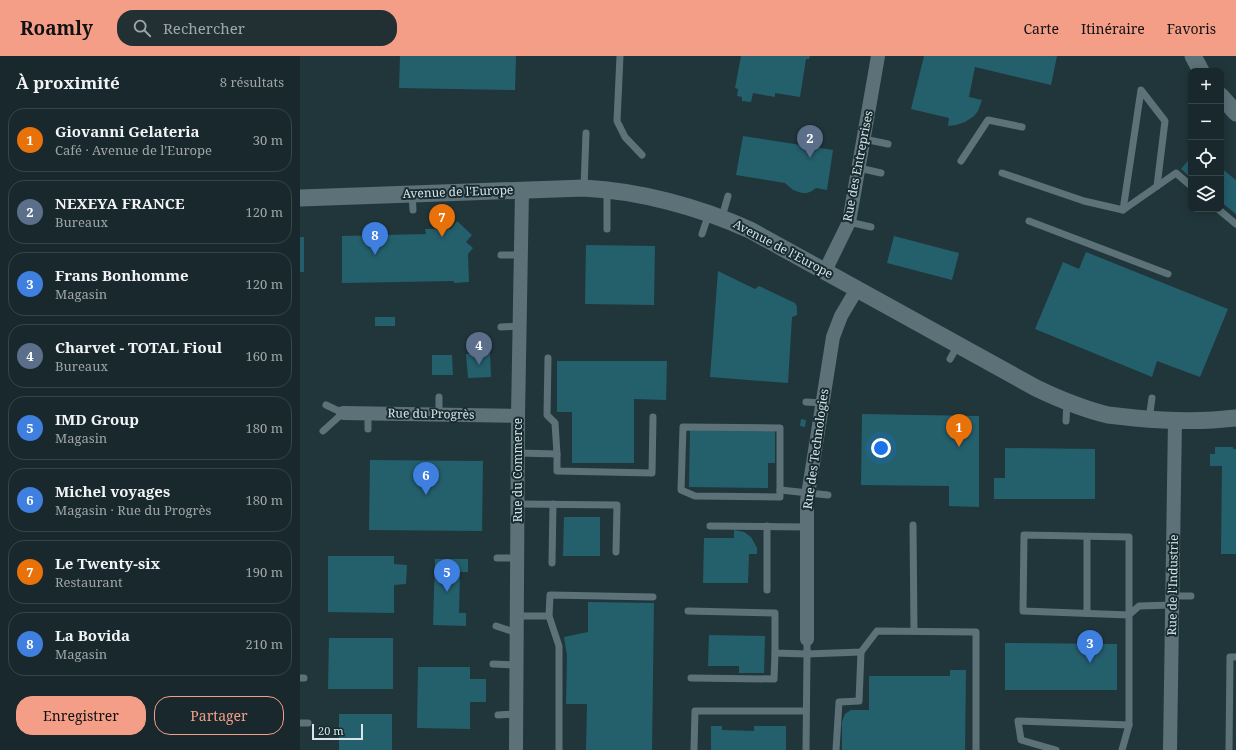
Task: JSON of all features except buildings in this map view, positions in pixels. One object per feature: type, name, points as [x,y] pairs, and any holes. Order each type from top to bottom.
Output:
[{"type":"street","name":"Rue des Entreprises","points":[[825,271],[849,222],[878,56]]},
{"type":"street","points":[[1193,56],[1199,68]]},
{"type":"street","points":[[1224,99],[1236,113]]},
{"type":"street","name":"Avenue de l'Europe","points":[[300,198],[412,202],[522,190],[584,188],[631,192],[715,215],[771,240],[857,289],[954,352],[1067,402],[1109,415],[1149,419],[1225,420],[1236,418]]},
{"type":"street","name":"Rue du Commerce","points":[[516,750],[518,416],[522,190]]},
{"type":"street","name":"Rue des Technologies","points":[[806,639],[806,501],[833,337],[841,316],[857,289]]},
{"type":"street","name":"Rue du Progrès","points":[[343,413],[518,416]]},
{"type":"street","name":"Rue de l'Industrie","points":[[1170,750],[1175,420]]},
{"type":"lane","points":[[620,56],[617,121],[625,137],[642,155]]},
{"type":"lane","points":[[1123,210],[1141,90],[1165,121],[1157,186]]},
{"type":"lane","points":[[961,161],[988,120],[1022,127]]},
{"type":"lane","points":[[584,188],[586,133]]},
{"type":"lane","points":[[864,139],[888,144]]},
{"type":"lane","points":[[859,168],[881,173]]},
{"type":"lane","points":[[1002,173],[1084,201],[1123,210],[1176,173],[1188,183]]},
{"type":"lane","points":[[607,229],[608,189]]},
{"type":"lane","points":[[702,234],[728,196]]},
{"type":"lane","points":[[1222,212],[1236,224]]},
{"type":"lane","points":[[1029,221],[1168,274]]},
{"type":"lane","points":[[849,222],[871,227]]},
{"type":"lane","points":[[501,255],[522,255]]},
{"type":"lane","points":[[501,327],[520,326]]},
{"type":"lane","points":[[548,358],[547,415],[555,424],[557,471],[652,473],[653,417]]},
{"type":"lane","points":[[439,397],[439,414]]},
{"type":"lane","points":[[1149,419],[1152,398]]},
{"type":"lane","points":[[806,402],[822,403]]},
{"type":"lane","points":[[1066,421],[1067,402]]},
{"type":"lane","points":[[323,430],[343,413],[326,405]]},
{"type":"lane","points":[[368,413],[368,429]]},
{"type":"lane","points":[[683,427],[780,428],[780,490],[780,496],[694,496],[681,490],[683,427]]},
{"type":"lane","points":[[518,453],[557,454]]},
{"type":"lane","points":[[780,490],[828,495]]},
{"type":"lane","points":[[518,504],[617,505],[616,552]]},
{"type":"lane","points":[[552,563],[553,504]]},
{"type":"lane","points":[[913,525],[914,631]]},
{"type":"lane","points":[[710,526],[806,527]]},
{"type":"lane","points":[[767,526],[767,590]]},
{"type":"lane","points":[[1122,750],[1130,725],[1130,615],[1130,538],[1024,536],[1023,611],[1130,615],[1139,606],[1173,601],[1191,596]]},
{"type":"lane","points":[[1087,537],[1087,613]]},
{"type":"lane","points":[[497,558],[517,558]]},
{"type":"lane","points":[[559,750],[559,646],[549,616],[550,595],[653,597]]},
{"type":"lane","points":[[688,611],[775,613],[774,679],[691,678]]},
{"type":"lane","points":[[517,616],[549,616]]},
{"type":"lane","points":[[496,626],[517,633]]},
{"type":"lane","points":[[836,750],[839,702],[859,701],[861,652],[877,631],[914,631],[976,632],[976,750]]},
{"type":"lane","points":[[806,639],[806,750]]},
{"type":"lane","points":[[775,653],[807,654],[861,652]]},
{"type":"lane","points":[[1229,750],[1230,657],[1236,657]]},
{"type":"lane","points":[[493,664],[516,665]]},
{"type":"lane","points":[[694,750],[695,711],[806,711]]},
{"type":"lane","points":[[498,715],[516,714]]},
{"type":"lane","points":[[1056,750],[1021,740],[1018,721],[1130,725]]},
{"type":"lane","points":[[300,723],[308,723]]},
{"type":"place","name":"NEXEYA FRANCE","points":[[810,158]]},
{"type":"place","name":"Le Twenty-six","points":[[442,237]]},
{"type":"place","name":"La Bovida","points":[[375,255]]},
{"type":"place","name":"Charvet - TOTAL Fioul","points":[[479,365]]},
{"type":"place","name":"Giovanni Gelateria","points":[[959,447]]},
{"type":"place","name":"Michel voyages","points":[[426,495]]},
{"type":"place","name":"IMD Group","points":[[447,592]]},
{"type":"place","name":"Frans Bonhomme","points":[[1090,663]]}]
